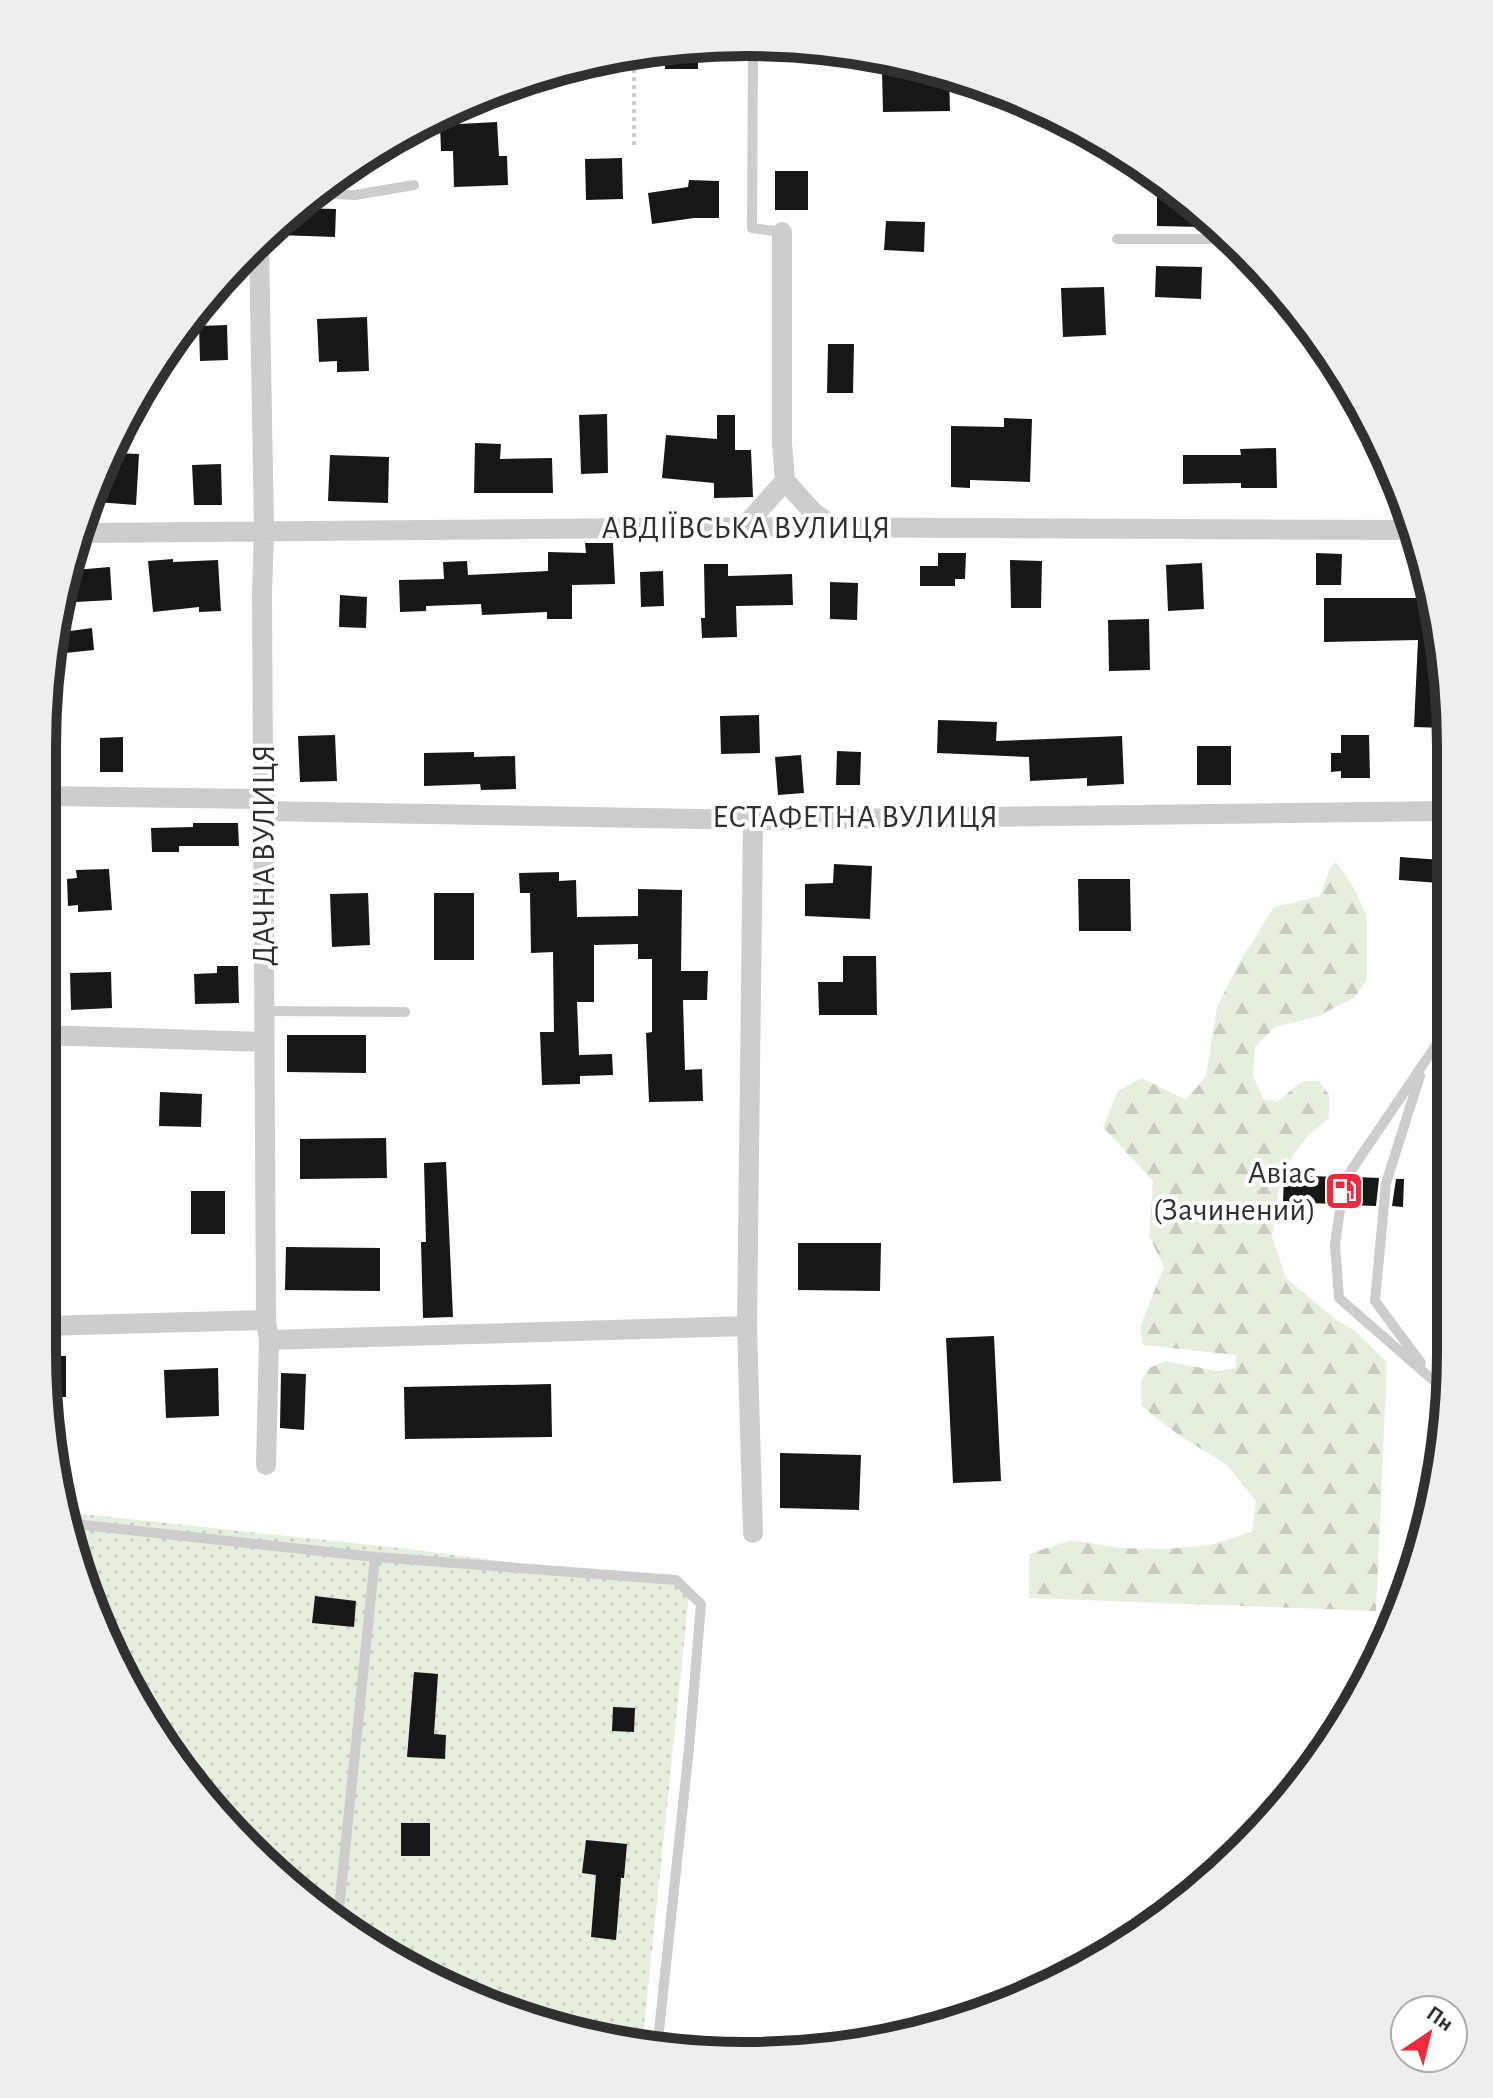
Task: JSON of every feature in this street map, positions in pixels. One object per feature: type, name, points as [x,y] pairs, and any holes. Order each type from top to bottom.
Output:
[{"type":"street","points":[[782,232],[782,443],[785,481],[813,512],[833,527]]},
{"type":"street","name":"ДАЧНА ВУЛИЦЯ","points":[[259,257],[264,530],[266,1465]]},
{"type":"street","points":[[744,527],[785,481]]},
{"type":"street","name":"АВДІЇВСЬКА ВУЛИЦЯ","points":[[91,533],[744,527],[1402,530]]},
{"type":"street","name":"ЕСТАФЕТНА ВУЛИЦЯ","points":[[56,797],[753,820],[1437,811]]},
{"type":"street","points":[[753,820],[747,1326],[753,1533]]},
{"type":"street","points":[[56,1035],[264,1042]]},
{"type":"street","points":[[56,1326],[268,1330],[747,1326]]},
{"type":"lane","points":[[753,56],[752,228],[782,232]]},
{"type":"lane","points":[[333,194],[355,195],[414,185]]},
{"type":"lane","points":[[1117,239],[1215,239]]},
{"type":"lane","points":[[264,1011],[405,1012]]},
{"type":"lane","points":[[1436,1383],[1339,1298],[1335,1245],[1344,1181],[1437,1044]]},
{"type":"lane","points":[[1425,1063],[1386,1183],[1375,1301],[1415,1357],[1436,1380]]},
{"type":"lane","points":[[79,1524],[375,1557],[676,1580],[701,1604],[658,2036]]},
{"type":"lane","points":[[339,1909],[375,1557]]},
{"type":"path","points":[[634,66],[634,149]]},
{"type":"green space","points":[[1336,862],[1351,883],[1367,916],[1367,980],[1354,998],[1318,1016],[1275,1027],[1255,1047],[1253,1076],[1264,1100],[1277,1102],[1302,1081],[1318,1081],[1329,1094],[1329,1118],[1308,1136],[1293,1155],[1279,1189],[1272,1236],[1286,1278],[1335,1319],[1354,1330],[1387,1362],[1376,1611],[1029,1598],[1029,1554],[1071,1540],[1120,1548],[1165,1549],[1210,1545],[1252,1532],[1256,1501],[1227,1465],[1180,1436],[1141,1406],[1141,1381],[1149,1368],[1165,1361],[1217,1371],[1236,1368],[1236,1355],[1143,1345],[1140,1327],[1164,1267],[1149,1236],[1153,1181],[1103,1127],[1118,1091],[1142,1078],[1186,1100],[1206,1076],[1217,1007],[1240,961],[1274,907],[1320,896],[1330,868]]},
{"type":"green space","points":[[76,1513],[409,1549],[690,1586],[643,2034],[612,2029],[525,2005],[441,1971],[363,1926],[291,1871],[227,1807],[172,1735],[149,1697],[109,1616]]},
{"type":"building","points":[[698,57],[698,69],[665,69],[665,61]]},
{"type":"building","points":[[882,71],[949,87],[950,111],[883,112]]},
{"type":"building","points":[[497,122],[499,156],[507,156],[508,185],[454,187],[453,151],[441,151],[440,127]]},
{"type":"building","points":[[622,158],[623,199],[586,200],[585,159]]},
{"type":"building","points":[[775,171],[808,171],[808,210],[775,210]]},
{"type":"building","points":[[689,180],[719,181],[719,218],[652,224],[648,193],[688,187]]},
{"type":"building","points":[[1157,192],[1201,227],[1157,226]]},
{"type":"building","points":[[314,208],[336,209],[335,237],[282,235]]},
{"type":"building","points":[[886,221],[925,222],[924,252],[884,250]]},
{"type":"building","points":[[1156,266],[1202,267],[1201,299],[1155,297]]},
{"type":"building","points":[[1104,287],[1106,335],[1063,337],[1061,288]]},
{"type":"building","points":[[367,317],[369,371],[337,372],[337,361],[319,362],[317,319]]},
{"type":"building","points":[[227,325],[228,360],[200,361],[199,326]]},
{"type":"building","points":[[828,344],[854,344],[853,393],[827,393]]},
{"type":"building","points":[[607,414],[608,473],[581,474],[579,415]]},
{"type":"building","points":[[717,415],[735,415],[735,450],[751,450],[753,497],[714,498],[714,483],[662,478],[666,435],[717,439]]},
{"type":"building","points":[[1004,418],[1032,419],[1030,482],[970,480],[970,488],[951,487],[951,426],[1004,427]]},
{"type":"building","points":[[475,443],[501,444],[500,459],[552,458],[553,493],[474,493]]},
{"type":"building","points":[[1276,448],[1277,488],[1241,488],[1241,483],[1183,484],[1183,455],[1241,455],[1240,449]]},
{"type":"building","points":[[122,453],[139,454],[136,505],[101,502]]},
{"type":"building","points":[[330,455],[389,457],[388,503],[328,501]]},
{"type":"building","points":[[221,464],[222,505],[194,505],[192,465]]},
{"type":"building","points":[[585,543],[613,543],[615,584],[572,585],[572,619],[547,619],[547,612],[482,615],[481,604],[426,606],[426,611],[400,612],[399,580],[444,579],[443,562],[467,561],[468,575],[548,571],[548,552],[586,553]]},
{"type":"building","points":[[938,553],[966,553],[965,579],[955,579],[955,586],[920,586],[920,566],[938,566]]},
{"type":"building","points":[[1316,553],[1342,554],[1341,585],[1316,585]]},
{"type":"building","points":[[173,559],[173,562],[218,560],[221,611],[199,612],[199,607],[153,612],[148,561]]},
{"type":"building","points":[[1010,560],[1042,561],[1041,608],[1011,608]]},
{"type":"building","points":[[1202,563],[1204,609],[1168,611],[1166,565]]},
{"type":"building","points":[[704,564],[728,564],[728,576],[792,574],[793,605],[736,606],[737,637],[702,638],[701,618],[705,618]]},
{"type":"building","points":[[110,567],[112,600],[76,602],[75,588],[80,570]]},
{"type":"building","points":[[663,571],[664,606],[641,607],[640,572]]},
{"type":"building","points":[[830,582],[858,583],[857,620],[830,619]]},
{"type":"building","points":[[340,595],[367,597],[366,628],[339,627]]},
{"type":"building","points":[[1324,598],[1420,598],[1431,656],[1437,728],[1414,727],[1418,640],[1324,642]]},
{"type":"building","points":[[1149,619],[1150,670],[1109,671],[1108,620]]},
{"type":"building","points":[[92,628],[94,650],[65,653],[66,632]]},
{"type":"building","points":[[759,715],[760,753],[721,754],[720,716]]},
{"type":"building","points":[[938,720],[997,722],[996,741],[1122,736],[1124,784],[1087,786],[1087,778],[1030,781],[1029,757],[937,753]]},
{"type":"building","points":[[335,735],[337,781],[300,782],[298,736]]},
{"type":"building","points":[[1341,735],[1369,735],[1370,778],[1341,778],[1341,771],[1331,772],[1331,753],[1341,753]]},
{"type":"building","points":[[123,737],[123,772],[100,772],[100,738]]},
{"type":"building","points":[[1197,746],[1231,746],[1231,785],[1197,785]]},
{"type":"building","points":[[837,751],[861,752],[860,785],[836,785]]},
{"type":"building","points":[[474,752],[474,757],[515,756],[516,789],[481,790],[480,784],[424,786],[424,753]]},
{"type":"building","points":[[801,755],[804,793],[778,795],[775,757]]},
{"type":"building","points":[[193,823],[238,823],[239,846],[179,846],[179,852],[152,852],[151,828],[193,827]]},
{"type":"building","points":[[1400,857],[1437,860],[1437,883],[1399,880]]},
{"type":"building","points":[[834,864],[872,866],[870,919],[805,916],[805,884],[833,883]]},
{"type":"building","points":[[109,869],[112,910],[78,912],[78,905],[68,906],[67,879],[77,878],[76,870]]},
{"type":"building","points":[[559,872],[559,881],[576,880],[577,917],[638,916],[638,889],[682,890],[681,971],[708,971],[707,1000],[683,1000],[685,1070],[702,1069],[703,1101],[649,1102],[646,1033],[652,1032],[652,959],[638,959],[638,944],[594,945],[594,1002],[577,1002],[579,1055],[612,1054],[613,1075],[580,1076],[580,1084],[542,1085],[540,1032],[554,1032],[553,952],[531,953],[530,893],[520,893],[519,873]]},
{"type":"building","points":[[1078,879],[1130,879],[1131,931],[1079,931]]},
{"type":"building","points":[[368,893],[370,945],[332,947],[330,894]]},
{"type":"building","points":[[434,893],[474,893],[474,960],[434,960]]},
{"type":"building","points":[[843,956],[876,956],[877,1015],[819,1015],[818,982],[843,982]]},
{"type":"building","points":[[217,966],[238,966],[239,1003],[195,1004],[194,974],[217,973]]},
{"type":"building","points":[[111,972],[112,1008],[71,1010],[70,973]]},
{"type":"building","points":[[287,1035],[366,1035],[366,1073],[287,1072]]},
{"type":"building","points":[[160,1092],[202,1094],[201,1127],[159,1126]]},
{"type":"building","points":[[386,1138],[387,1178],[300,1179],[300,1139]]},
{"type":"building","points":[[446,1162],[453,1317],[423,1318],[421,1242],[426,1242],[424,1163]]},
{"type":"building","points":[[1284,1175],[1337,1177],[1333,1204],[1283,1202]]},
{"type":"building","points":[[1356,1177],[1379,1178],[1376,1206],[1349,1205]]},
{"type":"building","points":[[1396,1179],[1404,1179],[1403,1207],[1392,1206]]},
{"type":"building","points":[[191,1191],[225,1191],[225,1234],[191,1234]]},
{"type":"building","points":[[798,1243],[881,1243],[880,1291],[798,1290]]},
{"type":"building","points":[[286,1247],[380,1248],[380,1291],[285,1290]]},
{"type":"building","points":[[994,1336],[1001,1481],[953,1483],[946,1338]]},
{"type":"building","points":[[56,1356],[66,1356],[66,1397],[57,1397]]},
{"type":"building","points":[[218,1368],[219,1416],[166,1418],[164,1370]]},
{"type":"building","points":[[281,1373],[306,1374],[304,1430],[280,1428]]},
{"type":"building","points":[[551,1384],[552,1437],[405,1439],[404,1387]]},
{"type":"building","points":[[780,1453],[861,1455],[859,1510],[780,1508]]},
{"type":"building","points":[[315,1596],[356,1601],[354,1627],[312,1623]]},
{"type":"building","points":[[414,1672],[438,1674],[434,1734],[446,1735],[445,1759],[407,1757]]},
{"type":"building","points":[[613,1707],[635,1708],[634,1732],[612,1731]]},
{"type":"building","points":[[401,1823],[430,1823],[430,1856],[401,1856]]},
{"type":"building","points":[[586,1840],[627,1844],[616,1940],[591,1937],[596,1875],[582,1873]]},
{"type":"place","name":"Авіас (Зачинений)","points":[[1344,1191]]}]
